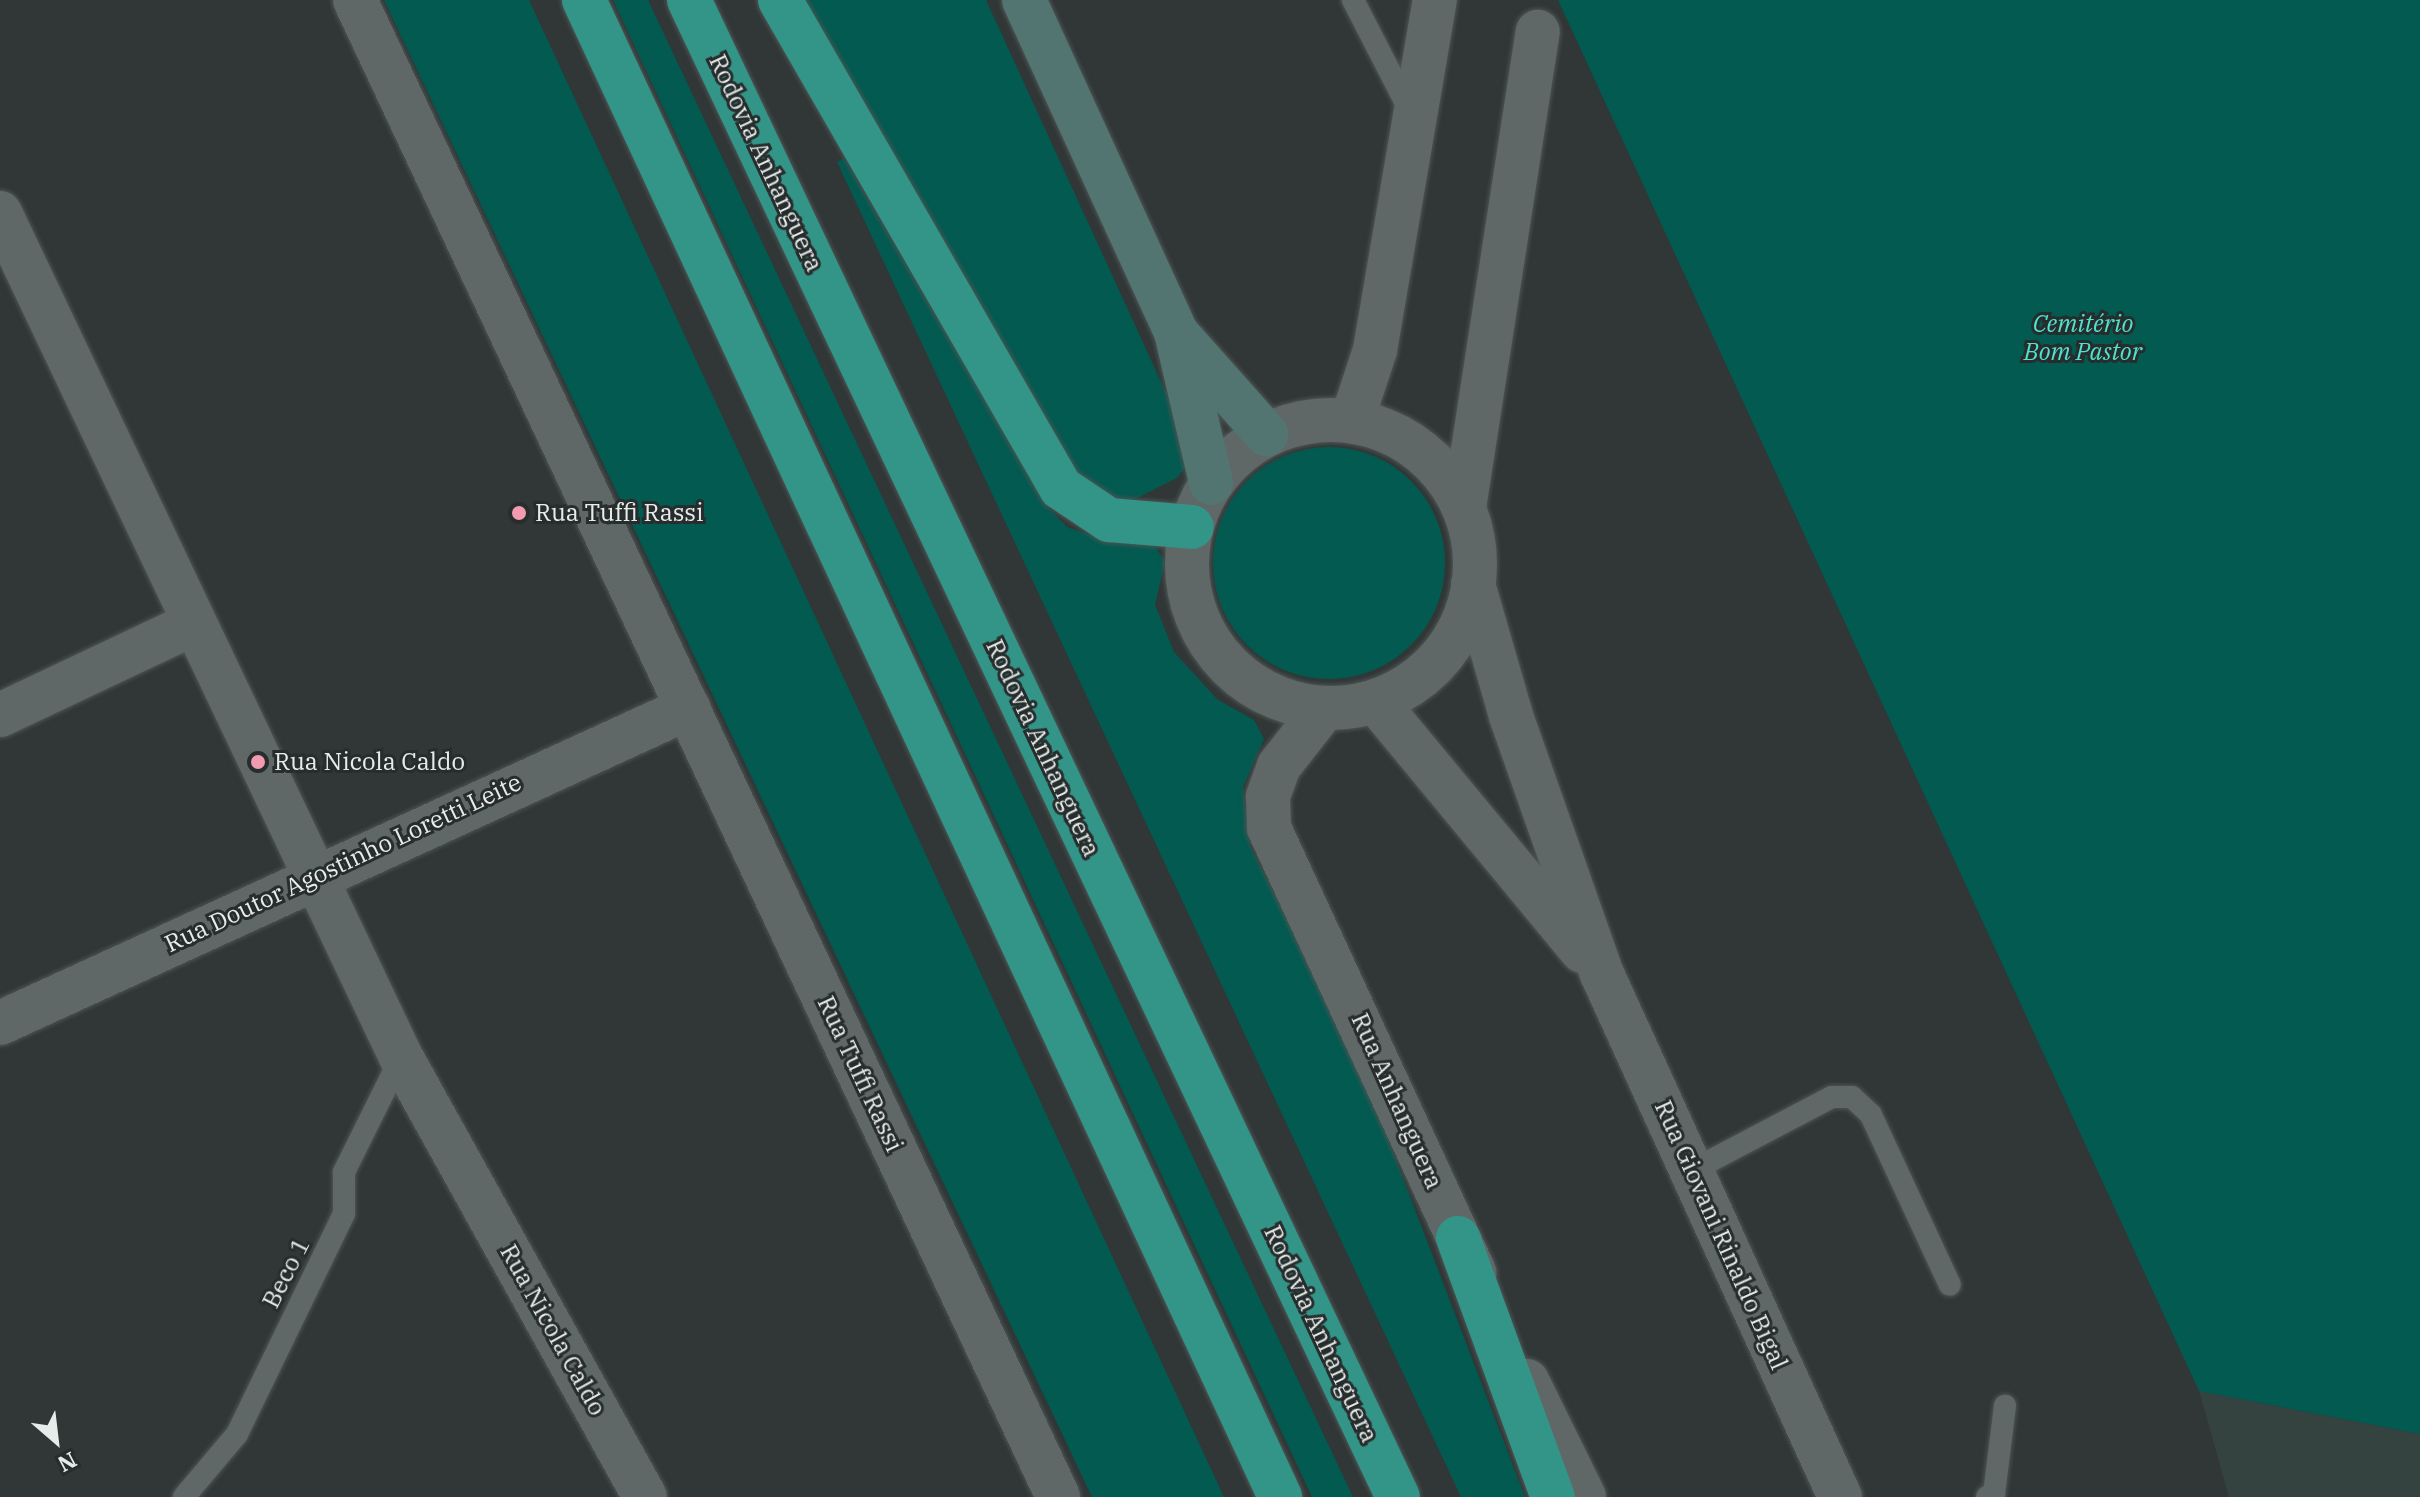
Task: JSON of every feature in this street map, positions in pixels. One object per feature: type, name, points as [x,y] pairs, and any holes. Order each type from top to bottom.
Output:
[{"type":"highway","points":[[584,0],[1280,1497]]},
{"type":"highway","name":"Rodovia Anhanguera","points":[[689,0],[1398,1497]]},
{"type":"highway","points":[[780,0],[1061,488],[1109,520],[1192,527]]},
{"type":"highway","points":[[1458,1238],[1553,1497]]},
{"type":"main road","points":[[1024,0],[1176,332],[1211,483]]},
{"type":"main road","points":[[1176,332],[1266,434]]},
{"type":"street","name":"Rua Tuffi Rassi","points":[[355,0],[1058,1497]]},
{"type":"street","points":[[1352,420],[1375,350],[1435,0]]},
{"type":"street","points":[[1464,508],[1538,32]]},
{"type":"street","name":"Rua Nicola Caldo","points":[[0,213],[190,625],[401,1057],[645,1497]]},
{"type":"street","points":[[1464,508],[1437,466],[1399,436],[1352,420],[1311,418],[1266,434],[1211,483],[1192,527],[1188,578],[1201,626],[1230,667],[1271,696],[1323,710],[1377,703],[1442,657],[1473,584]]},
{"type":"street","name":"Rua Giovani Rinaldo Bigal","points":[[1464,508],[1473,584],[1511,716],[1602,974],[1840,1497]]},
{"type":"street","points":[[0,715],[190,625]]},
{"type":"street","name":"Rua Giovani Rinaldo Bigal","points":[[1377,703],[1602,974]]},
{"type":"street","name":"Rua Doutor Agostinho Loretti Leite","points":[[0,1023],[313,875],[688,708]]},
{"type":"street","name":"Rua Anhanguera","points":[[1323,710],[1279,766],[1268,797],[1269,828],[1458,1238],[1584,1497]]},
{"type":"lane","points":[[1353,0],[1415,120]]},
{"type":"lane","name":"Beco 1","points":[[184,1497],[237,1434],[344,1214],[344,1172],[401,1057]]},
{"type":"lane","points":[[1691,1171],[1832,1097],[1852,1097],[1871,1115],[1950,1285]]},
{"type":"lane","points":[[1992,1496],[2005,1406]]},
{"type":"shaded area","points":[[2199,1391],[2420,1434],[2420,1497],[2229,1497]]},
{"type":"green space","points":[[384,0],[529,0],[1224,1497],[1092,1497]]},
{"type":"green space","points":[[613,0],[648,0],[1353,1497],[1312,1497]]},
{"type":"green space","points":[[801,0],[986,0],[1195,456],[1177,478],[1135,499],[1112,501],[1078,487]]},
{"type":"green space","name":"Cemitério Bom Pastor","points":[[1558,0],[2420,0],[2420,1434],[2199,1391]]},
{"type":"green space","points":[[844,158],[1045,504],[1067,527],[1116,543],[1153,543],[1165,562],[1155,605],[1174,652],[1218,700],[1254,720],[1264,739],[1243,787],[1250,846],[1352,1045],[1525,1497],[1461,1497],[837,162]]},
{"type":"green space","points":[[1329,447],[1352,449],[1373,456],[1393,466],[1411,481],[1426,499],[1436,519],[1443,540],[1443,586],[1436,607],[1426,627],[1411,645],[1393,660],[1373,670],[1352,677],[1329,679],[1306,677],[1285,670],[1265,660],[1247,645],[1232,627],[1222,607],[1215,586],[1213,563],[1215,540],[1222,519],[1232,499],[1247,481],[1265,466],[1285,456],[1306,449]]},
{"type":"place","name":"Rua Tuffi Rassi","points":[[519,513]]},
{"type":"place","name":"Rua Nicola Caldo","points":[[258,762]]}]
